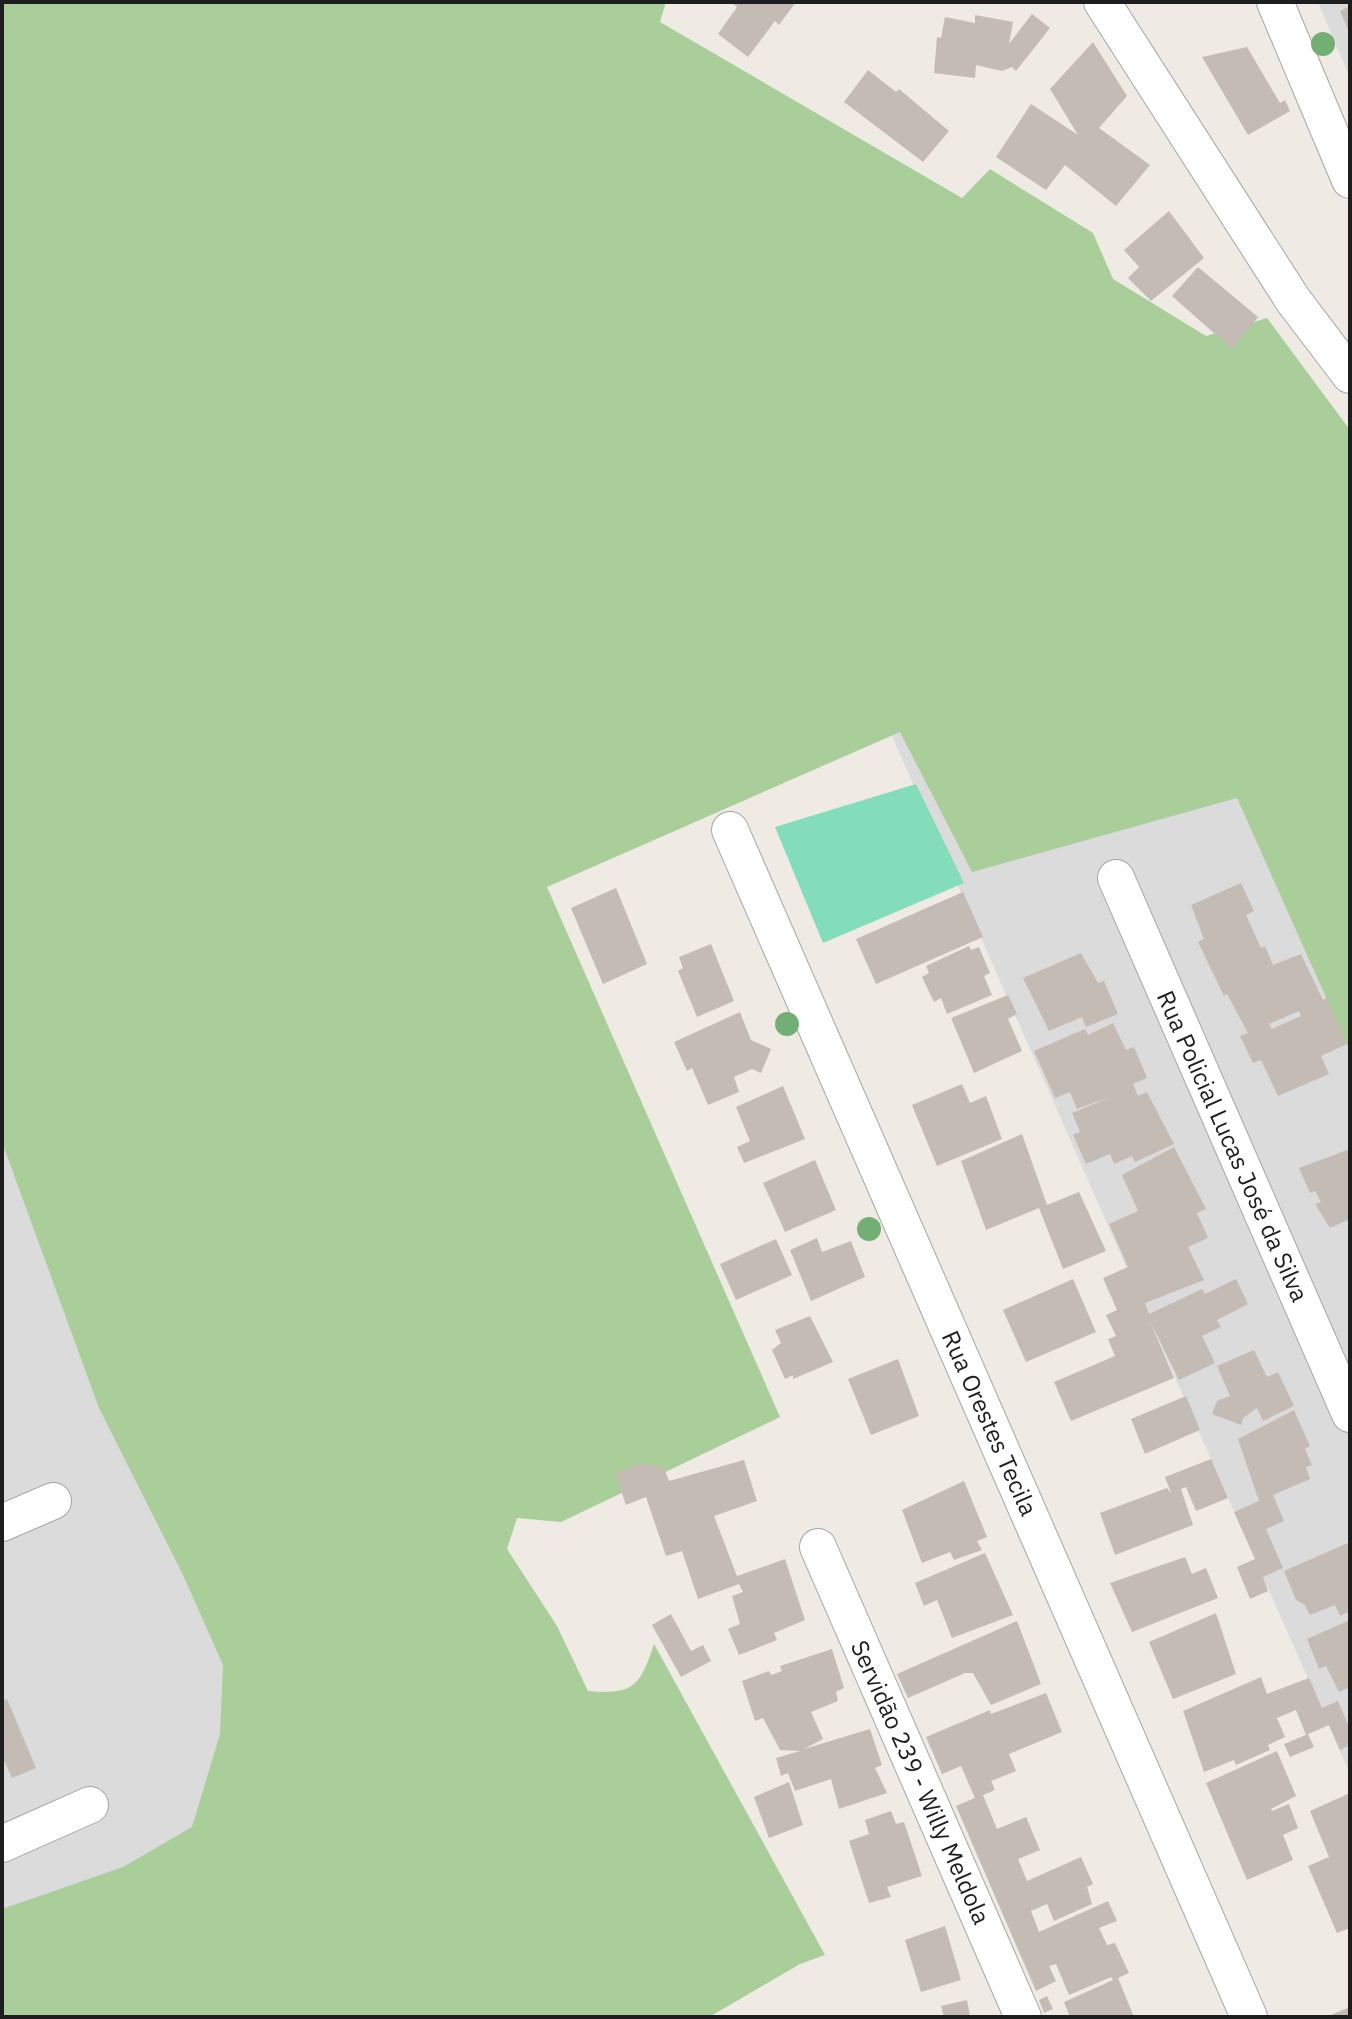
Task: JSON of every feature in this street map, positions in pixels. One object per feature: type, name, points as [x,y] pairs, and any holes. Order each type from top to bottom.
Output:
[{"type":"street","points":[[1102,2],[1293,300],[1350,375]]},
{"type":"street","points":[[1275,2],[1350,180]]},
{"type":"street","name":"Rua Orestes Tecila","points":[[730,830],[1249,2017]]},
{"type":"street","name":"Rua Policial Lucas José da Silva","points":[[1116,878],[1350,1414]]},
{"type":"street","points":[[2,1523],[53,1501]]},
{"type":"street","name":"Servidão 239 - Willy Meldola","points":[[818,1547],[1023,2017]]},
{"type":"street","points":[[2,1844],[90,1805]]},
{"type":"shaded area","points":[[1318,2],[1350,2],[1350,78]]},
{"type":"shaded area","points":[[2,382],[685,2017],[2,2017]]},
{"type":"shaded area","points":[[1173,602],[1350,1019],[1350,1774],[888,727]]},
{"type":"green space","points":[[2,2],[666,2],[660,22],[962,198],[990,169],[1093,233],[1113,279],[1206,336],[1267,318],[1350,430],[1350,1051],[1237,798],[972,872],[900,732],[547,887],[780,1417],[561,1522],[517,1518],[507,1549],[557,1626],[588,1691],[616,1691],[633,1685],[644,1670],[654,1644],[825,1955],[800,1964],[709,2017],[2,2017],[2,1909],[123,1867],[192,1827],[220,1734],[223,1665],[183,1575],[99,1408],[2,1142]]},
{"type":"green space","points":[[916,784],[964,883],[823,943],[775,827]]},
{"type":"building","points":[[731,2],[796,2],[779,25],[775,21],[748,57],[718,34],[737,7]]},
{"type":"building","points":[[1350,6],[1350,34],[1340,11]]},
{"type":"building","points":[[1032,14],[1050,28],[1016,71],[1012,67],[1002,71],[976,65],[975,78],[934,73],[937,37],[941,38],[945,17],[975,23],[975,15],[1013,22],[1009,44]]},
{"type":"building","points":[[1093,42],[1127,96],[1099,128],[1150,165],[1116,206],[1065,165],[1046,190],[996,157],[1031,104],[1078,135],[1050,89]]},
{"type":"building","points":[[1247,47],[1280,103],[1285,100],[1290,111],[1248,135],[1202,57]]},
{"type":"building","points":[[868,70],[896,92],[899,89],[949,131],[923,162],[844,102]]},
{"type":"building","points":[[1169,211],[1204,258],[1151,301],[1128,278],[1139,267],[1124,250]]},
{"type":"building","points":[[1198,267],[1258,317],[1232,349],[1172,296]]},
{"type":"building","points":[[1241,883],[1254,911],[1246,915],[1261,948],[1265,946],[1273,965],[1301,954],[1323,1000],[1327,998],[1347,1044],[1321,1056],[1329,1074],[1278,1096],[1261,1060],[1253,1063],[1240,1036],[1248,1033],[1227,994],[1224,996],[1198,942],[1204,939],[1191,905]],"holes":[[[1299,1011],[1301,1016],[1272,1029],[1269,1024]]]},
{"type":"building","points":[[616,888],[647,964],[603,984],[571,908]]},
{"type":"building","points":[[963,892],[983,937],[876,984],[856,939]]},
{"type":"building","points":[[711,944],[734,1001],[697,1017],[678,971],[683,968],[679,957]]},
{"type":"building","points":[[969,946],[971,950],[979,947],[990,973],[984,976],[992,995],[947,1014],[941,998],[934,1002],[922,977],[929,973],[926,966]]},
{"type":"building","points":[[1081,953],[1098,983],[1104,981],[1118,1014],[1086,1027],[1082,1017],[1049,1031],[1023,978]]},
{"type":"building","points":[[1008,995],[1017,1014],[1008,1019],[1022,1051],[974,1073],[951,1018]]},
{"type":"building","points":[[740,1012],[751,1040],[771,1049],[761,1073],[752,1069],[734,1077],[739,1092],[708,1105],[692,1068],[687,1071],[674,1042]]},
{"type":"building","points":[[1113,1023],[1126,1050],[1134,1047],[1147,1078],[1133,1084],[1138,1096],[1147,1092],[1174,1144],[1135,1162],[1132,1156],[1114,1164],[1110,1154],[1086,1164],[1073,1135],[1080,1132],[1072,1113],[1113,1096],[1077,1109],[1070,1092],[1055,1098],[1034,1051],[1085,1029],[1088,1035]]},
{"type":"building","points":[[962,1084],[970,1103],[986,1096],[1002,1139],[937,1166],[912,1105]]},
{"type":"building","points":[[783,1086],[805,1139],[744,1163],[737,1147],[750,1141],[736,1107]]},
{"type":"building","points":[[1022,1134],[1047,1205],[1079,1192],[1106,1251],[1063,1269],[1039,1208],[986,1230],[961,1161]]},
{"type":"building","points":[[1174,1147],[1206,1209],[1197,1213],[1208,1238],[1188,1247],[1204,1280],[1145,1303],[1149,1314],[1202,1289],[1205,1294],[1236,1279],[1248,1304],[1217,1320],[1221,1327],[1202,1336],[1215,1363],[1179,1380],[1150,1321],[1174,1378],[1071,1421],[1054,1382],[1115,1356],[1108,1339],[1116,1336],[1106,1315],[1117,1310],[1103,1278],[1128,1267],[1109,1224],[1138,1211],[1122,1175]]},
{"type":"building","points":[[1350,1149],[1350,1219],[1330,1228],[1315,1204],[1321,1202],[1315,1191],[1310,1193],[1299,1168]]},
{"type":"building","points":[[815,1160],[836,1210],[785,1232],[763,1183]]},
{"type":"building","points":[[817,1238],[822,1252],[851,1241],[865,1277],[811,1301],[790,1250]]},
{"type":"building","points":[[776,1239],[792,1275],[736,1300],[720,1264]]},
{"type":"building","points":[[1073,1279],[1096,1332],[1026,1362],[1003,1310]]},
{"type":"building","points":[[810,1316],[833,1362],[793,1379],[793,1375],[785,1379],[772,1350],[781,1343],[775,1330]]},
{"type":"building","points":[[1254,1350],[1267,1377],[1278,1372],[1294,1406],[1263,1421],[1257,1408],[1243,1418],[1241,1425],[1212,1414],[1217,1401],[1230,1396],[1217,1366]]},
{"type":"building","points":[[898,1359],[919,1416],[871,1435],[848,1379]]},
{"type":"building","points":[[1186,1396],[1200,1430],[1145,1454],[1131,1419]]},
{"type":"building","points":[[1294,1410],[1310,1446],[1305,1449],[1312,1465],[1306,1467],[1310,1479],[1273,1495],[1284,1521],[1266,1529],[1283,1568],[1263,1577],[1268,1591],[1250,1599],[1237,1567],[1255,1559],[1234,1512],[1259,1501],[1238,1439]]},
{"type":"building","points":[[1211,1459],[1228,1498],[1196,1511],[1186,1487],[1181,1489],[1193,1525],[1115,1555],[1100,1513],[1167,1488],[1171,1493],[1165,1477]]},
{"type":"building","points":[[744,1460],[757,1501],[714,1516],[737,1576],[785,1559],[805,1620],[774,1633],[777,1640],[739,1655],[728,1629],[740,1624],[732,1596],[743,1592],[739,1584],[698,1599],[682,1551],[666,1556],[646,1497],[626,1505],[615,1473],[643,1463],[664,1468],[669,1481]]},
{"type":"building","points":[[964,1481],[987,1537],[977,1541],[982,1550],[954,1560],[950,1552],[922,1563],[902,1510]]},
{"type":"building","points":[[1350,1542],[1350,1611],[1340,1616],[1335,1605],[1310,1615],[1305,1605],[1296,1600],[1284,1571]]},
{"type":"building","points":[[985,1553],[1013,1615],[952,1638],[937,1600],[924,1606],[915,1583]]},
{"type":"building","points":[[1185,1557],[1192,1574],[1206,1568],[1218,1598],[1132,1632],[1110,1583]]},
{"type":"building","points":[[1216,1613],[1236,1674],[1173,1699],[1149,1642]]},
{"type":"building","points":[[671,1614],[691,1651],[703,1645],[711,1661],[681,1677],[652,1625]]},
{"type":"building","points":[[1350,1620],[1350,1687],[1339,1692],[1326,1666],[1319,1669],[1307,1639]]},
{"type":"building","points":[[1017,1621],[1041,1684],[991,1705],[973,1673],[965,1673],[908,1698],[897,1674]]},
{"type":"building","points":[[832,1649],[844,1688],[836,1692],[838,1701],[811,1712],[823,1739],[804,1749],[870,1729],[882,1765],[875,1768],[887,1793],[839,1809],[831,1779],[795,1791],[788,1773],[781,1776],[776,1758],[800,1751],[780,1750],[763,1718],[755,1721],[742,1681],[769,1671],[771,1675],[782,1671],[780,1666]]},
{"type":"building","points":[[1261,1677],[1267,1694],[1309,1678],[1322,1708],[1338,1701],[1350,1729],[1350,1745],[1340,1750],[1329,1725],[1306,1735],[1296,1710],[1277,1718],[1285,1737],[1268,1745],[1270,1750],[1236,1765],[1234,1760],[1204,1772],[1183,1711]]},
{"type":"building","points":[[1046,1693],[1062,1732],[1009,1754],[1016,1771],[991,1781],[995,1790],[983,1795],[997,1829],[1026,1817],[1040,1850],[1018,1859],[1027,1881],[1081,1857],[1093,1884],[1087,1887],[1092,1904],[1054,1921],[1047,1904],[1031,1911],[1039,1932],[1108,1901],[1117,1921],[1099,1928],[1107,1945],[1115,1943],[1129,1973],[1118,1978],[1134,2017],[1070,2017],[1064,2002],[1113,1980],[1111,1977],[1069,1995],[1056,1964],[1049,1966],[1056,1981],[1036,1991],[956,1806],[975,1798],[961,1766],[942,1774],[926,1737],[990,1710],[991,1714]]},
{"type":"building","points":[[7,1699],[36,1768],[12,1778],[5,1762],[2,1763],[2,1701]]},
{"type":"building","points":[[1308,1734],[1314,1747],[1290,1757],[1284,1744]]},
{"type":"building","points":[[1277,1751],[1296,1796],[1271,1809],[1289,1804],[1298,1828],[1283,1835],[1293,1860],[1247,1880],[1206,1783]]},
{"type":"building","points":[[789,1782],[803,1825],[769,1838],[754,1797]]},
{"type":"building","points":[[1350,1793],[1350,1928],[1337,1933],[1308,1866],[1329,1857],[1310,1811]]},
{"type":"building","points":[[891,1811],[896,1824],[904,1822],[922,1876],[887,1887],[891,1897],[869,1903],[849,1841],[869,1834],[865,1820]]},
{"type":"building","points":[[945,1926],[961,1980],[921,1992],[905,1940]]},
{"type":"building","points":[[1047,1996],[1053,2009],[1044,2013],[1039,2000]]},
{"type":"building","points":[[967,2000],[970,2016],[944,2017],[941,2006]]},
{"type":"building","points":[[1350,2007],[1350,2017],[1326,2017]]}]
